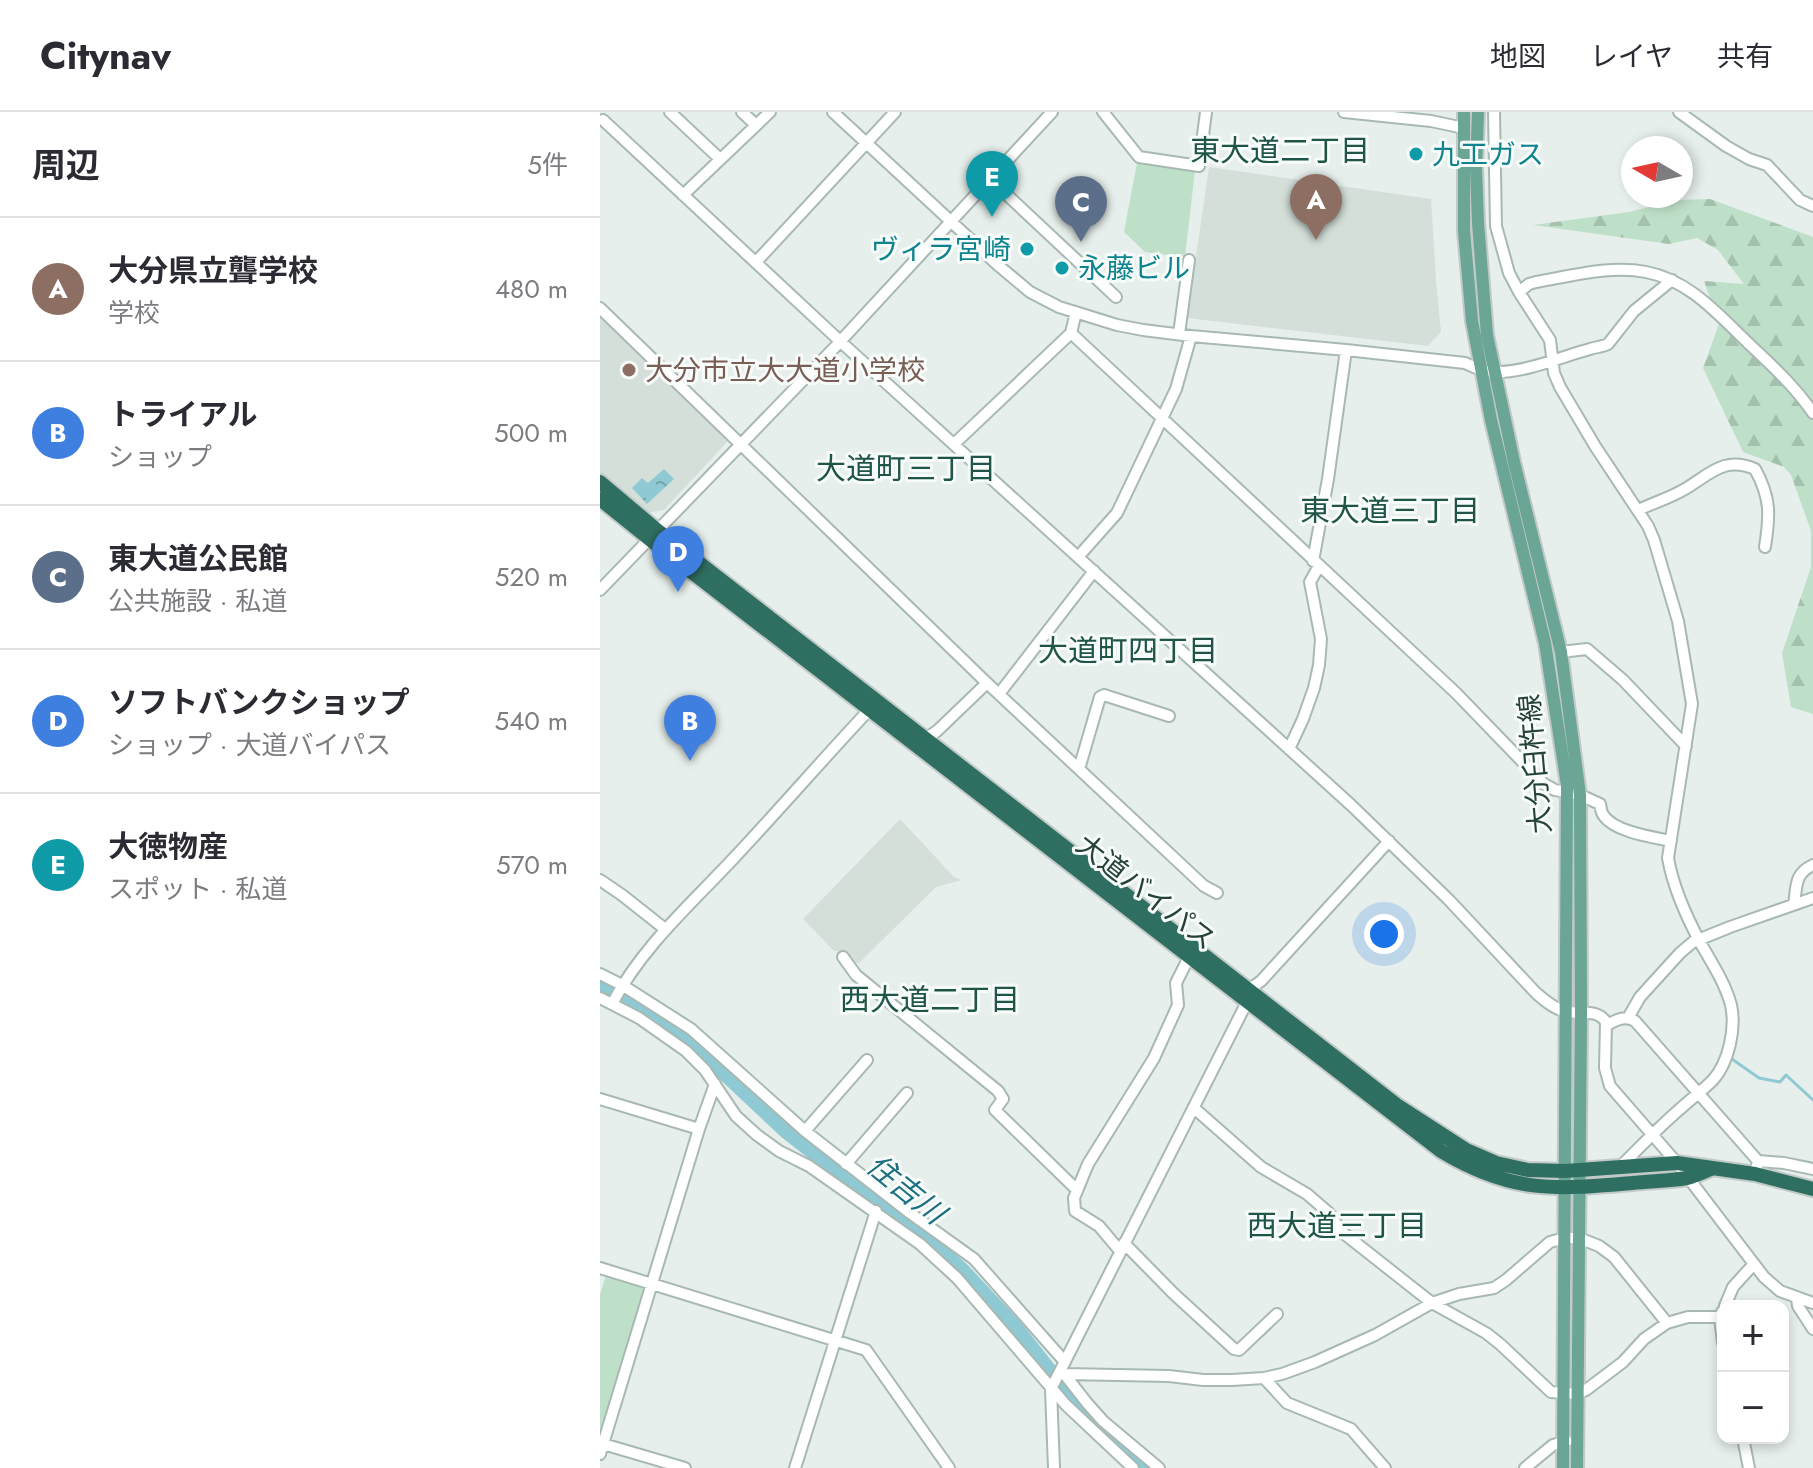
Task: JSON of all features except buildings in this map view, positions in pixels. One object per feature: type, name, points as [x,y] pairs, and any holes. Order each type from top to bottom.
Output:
[{"type":"highway","name":"大道バイパス","points":[[600,482],[654,535],[869,710],[1189,957],[1455,1144],[1496,1163],[1528,1170],[1572,1171],[1677,1163],[1711,1169],[1757,1168],[1813,1189]]},
{"type":"highway","name":"大道バイパス","points":[[600,499],[654,535],[925,739],[1402,1123],[1460,1163],[1506,1181],[1536,1187],[1572,1188],[1688,1177],[1711,1169]]},
{"type":"main road","name":"大分臼杵線","points":[[1464,112],[1463,194],[1472,321],[1545,643],[1574,795],[1566,1012],[1572,1188],[1579,1238],[1570,1441],[1563,1468]]},
{"type":"main road","name":"大分臼杵線","points":[[1478,112],[1477,193],[1487,335],[1514,462],[1561,652],[1574,795],[1581,1013],[1572,1171]]},
{"type":"main road","name":"大分臼杵線","points":[[1571,1394],[1565,1238],[1572,1188]]},
{"type":"main road","name":"大分臼杵線","points":[[1570,1441],[1577,1468]]},
{"type":"street","points":[[670,112],[720,159]]},
{"type":"street","points":[[742,112],[756,125]]},
{"type":"street","points":[[683,195],[770,112]]},
{"type":"street","points":[[833,112],[1030,292],[1059,307],[1117,325],[1185,335],[1465,363],[1495,373],[1554,361],[1608,344],[1625,320],[1672,280]]},
{"type":"street","points":[[756,262],[895,112]]},
{"type":"street","points":[[600,590],[841,342],[1052,112]]},
{"type":"street","points":[[1103,112],[1139,157],[1199,166],[1206,112]]},
{"type":"street","points":[[1344,112],[1431,121],[1464,128]]},
{"type":"street","points":[[1494,112],[1496,226],[1509,273],[1550,340],[1554,373],[1560,387],[1654,540],[1678,621],[1692,704],[1668,858],[1699,939],[1726,990],[1731,1007],[1729,1046],[1714,1079],[1618,1167]]},
{"type":"street","points":[[1679,112],[1726,146],[1767,165],[1800,200],[1813,206]]},
{"type":"street","points":[[601,120],[1389,841],[1536,993],[1566,1012],[1604,1018],[1605,1068],[1607,1081],[1615,1093],[1677,1163],[1753,1265],[1773,1286],[1813,1303]]},
{"type":"street","points":[[990,179],[1116,297]]},
{"type":"street","points":[[1078,557],[1117,513],[1176,389],[1185,335],[1189,260]]},
{"type":"street","points":[[1519,292],[1536,282],[1612,271],[1645,272],[1672,280],[1710,306],[1784,376],[1813,413]]},
{"type":"street","points":[[600,308],[987,683],[1204,886],[1217,893]]},
{"type":"street","points":[[954,444],[1071,333],[1076,312]]},
{"type":"street","points":[[1071,333],[1456,693],[1544,784],[1600,804],[1602,815],[1612,824],[1671,841]]},
{"type":"street","points":[[1289,749],[1303,719],[1319,665],[1321,639],[1310,582],[1316,563],[1346,350]]},
{"type":"street","points":[[1638,510],[1685,489],[1708,473],[1742,464],[1755,469],[1766,494],[1770,509],[1765,547]]},
{"type":"street","points":[[999,694],[1094,571]]},
{"type":"street","points":[[1561,652],[1587,649],[1623,680],[1686,746]]},
{"type":"street","points":[[925,739],[987,683]]},
{"type":"street","points":[[1079,769],[1100,697],[1104,695],[1169,716]]},
{"type":"street","points":[[612,1002],[665,929],[869,710]]},
{"type":"street","points":[[1054,1468],[1051,1389],[1194,1108],[1247,996],[1389,841]]},
{"type":"street","points":[[1794,904],[1799,875],[1813,865]]},
{"type":"street","points":[[600,880],[665,929]]},
{"type":"street","points":[[1606,1026],[1628,1018],[1640,997],[1680,953],[1699,939],[1813,898]]},
{"type":"street","points":[[843,957],[856,975],[998,1091],[1003,1099],[995,1110],[1077,1190]]},
{"type":"street","points":[[1189,957],[1176,983],[1178,1005],[1154,1058],[1088,1164],[1074,1198],[1075,1211],[1099,1226],[1234,1349],[1239,1350],[1277,1314]]},
{"type":"street","points":[[600,974],[691,1029],[805,1131],[974,1259],[1087,1403],[1103,1421],[1159,1468]]},
{"type":"street","points":[[600,998],[639,1018],[686,1051],[705,1070],[736,1116],[757,1135],[779,1151],[809,1166],[920,1244],[957,1278],[1085,1425],[1133,1468]]},
{"type":"street","points":[[1628,1018],[1639,1025],[1698,1092],[1757,1168],[1784,1163],[1813,1169]]},
{"type":"street","points":[[805,1131],[867,1060]]},
{"type":"street","points":[[685,1468],[602,1449],[715,1084]]},
{"type":"street","points":[[846,1164],[907,1093]]},
{"type":"street","points":[[600,1099],[699,1129]]},
{"type":"street","points":[[1194,1108],[1261,1167],[1307,1194],[1329,1213],[1342,1232],[1432,1303],[1493,1339],[1551,1392],[1571,1394],[1602,1379],[1644,1339],[1667,1323],[1717,1312]]},
{"type":"street","points":[[795,1468],[876,1211]]},
{"type":"street","points":[[1062,1370],[1203,1380],[1264,1378],[1282,1374],[1375,1335],[1432,1303],[1494,1288],[1550,1242],[1565,1238],[1579,1238],[1599,1246],[1614,1257],[1667,1323]]},
{"type":"street","points":[[1728,1300],[1733,1287],[1753,1265]]},
{"type":"street","points":[[600,1268],[866,1350],[949,1468]]},
{"type":"street","points":[[1797,1298],[1798,1306],[1813,1329]]},
{"type":"street","points":[[1264,1378],[1287,1403],[1351,1429],[1385,1468]]},
{"type":"street","points":[[1525,1468],[1553,1445],[1570,1441]]},
{"type":"street","points":[[1744,1444],[1749,1468]]},
{"type":"shaded area","points":[[1209,167],[1431,199],[1441,332],[1428,346],[1187,318]]},
{"type":"shaded area","name":"大分市立大大道小学校","points":[[600,314],[718,427],[728,441],[664,510],[647,513],[600,474]]},
{"type":"shaded area","points":[[900,819],[954,877],[962,880],[936,887],[859,963],[853,962],[843,951],[834,951],[803,919]]},
{"type":"green space","points":[[1137,163],[1195,170],[1185,257],[1145,252],[1124,232]]},
{"type":"green space","points":[[1710,199],[1813,237],[1813,714],[1791,707],[1782,653],[1811,567],[1811,531],[1791,475],[1784,467],[1743,452],[1703,368],[1719,324],[1704,281],[1744,284],[1718,250],[1697,238],[1669,244],[1533,225],[1645,208],[1693,208],[1693,200]]},
{"type":"green space","points":[[607,1272],[650,1286],[600,1447],[600,1295]]},
{"type":"water","points":[[664,469],[674,479],[647,504],[632,488],[642,478],[648,483]]},
{"type":"waterway","name":"住吉川","points":[[600,986],[684,1036],[788,1131],[919,1233],[963,1273],[1015,1329],[1067,1395],[1099,1428],[1149,1468]]},
{"type":"waterway","points":[[1729,1057],[1759,1078],[1780,1082],[1786,1075],[1813,1100]]},
{"type":"place","name":"九工ガス","points":[[1416,154]]},
{"type":"place","name":"大徳物産","points":[[992,217]]},
{"type":"place","name":"大分県立聾学校","points":[[1316,240]]},
{"type":"place","name":"東大道公民館","points":[[1081,242]]},
{"type":"place","name":"ヴィラ宮崎","points":[[1027,249]]},
{"type":"place","name":"永藤ビル","points":[[1062,268]]},
{"type":"place","name":"大分市立大大道小学校","points":[[629,370]]},
{"type":"place","name":"ソフトバンクショップ","points":[[678,592]]},
{"type":"place","name":"トライアル","points":[[690,761]]},
{"type":"district","name":"東大道二丁目","points":[[1280,150]]},
{"type":"district","name":"大道町三丁目","points":[[906,468]]},
{"type":"district","name":"東大道三丁目","points":[[1390,510]]},
{"type":"district","name":"大道町四丁目","points":[[1128,650]]},
{"type":"district","name":"西大道二丁目","points":[[930,999]]},
{"type":"district","name":"西大道三丁目","points":[[1337,1225]]}]
